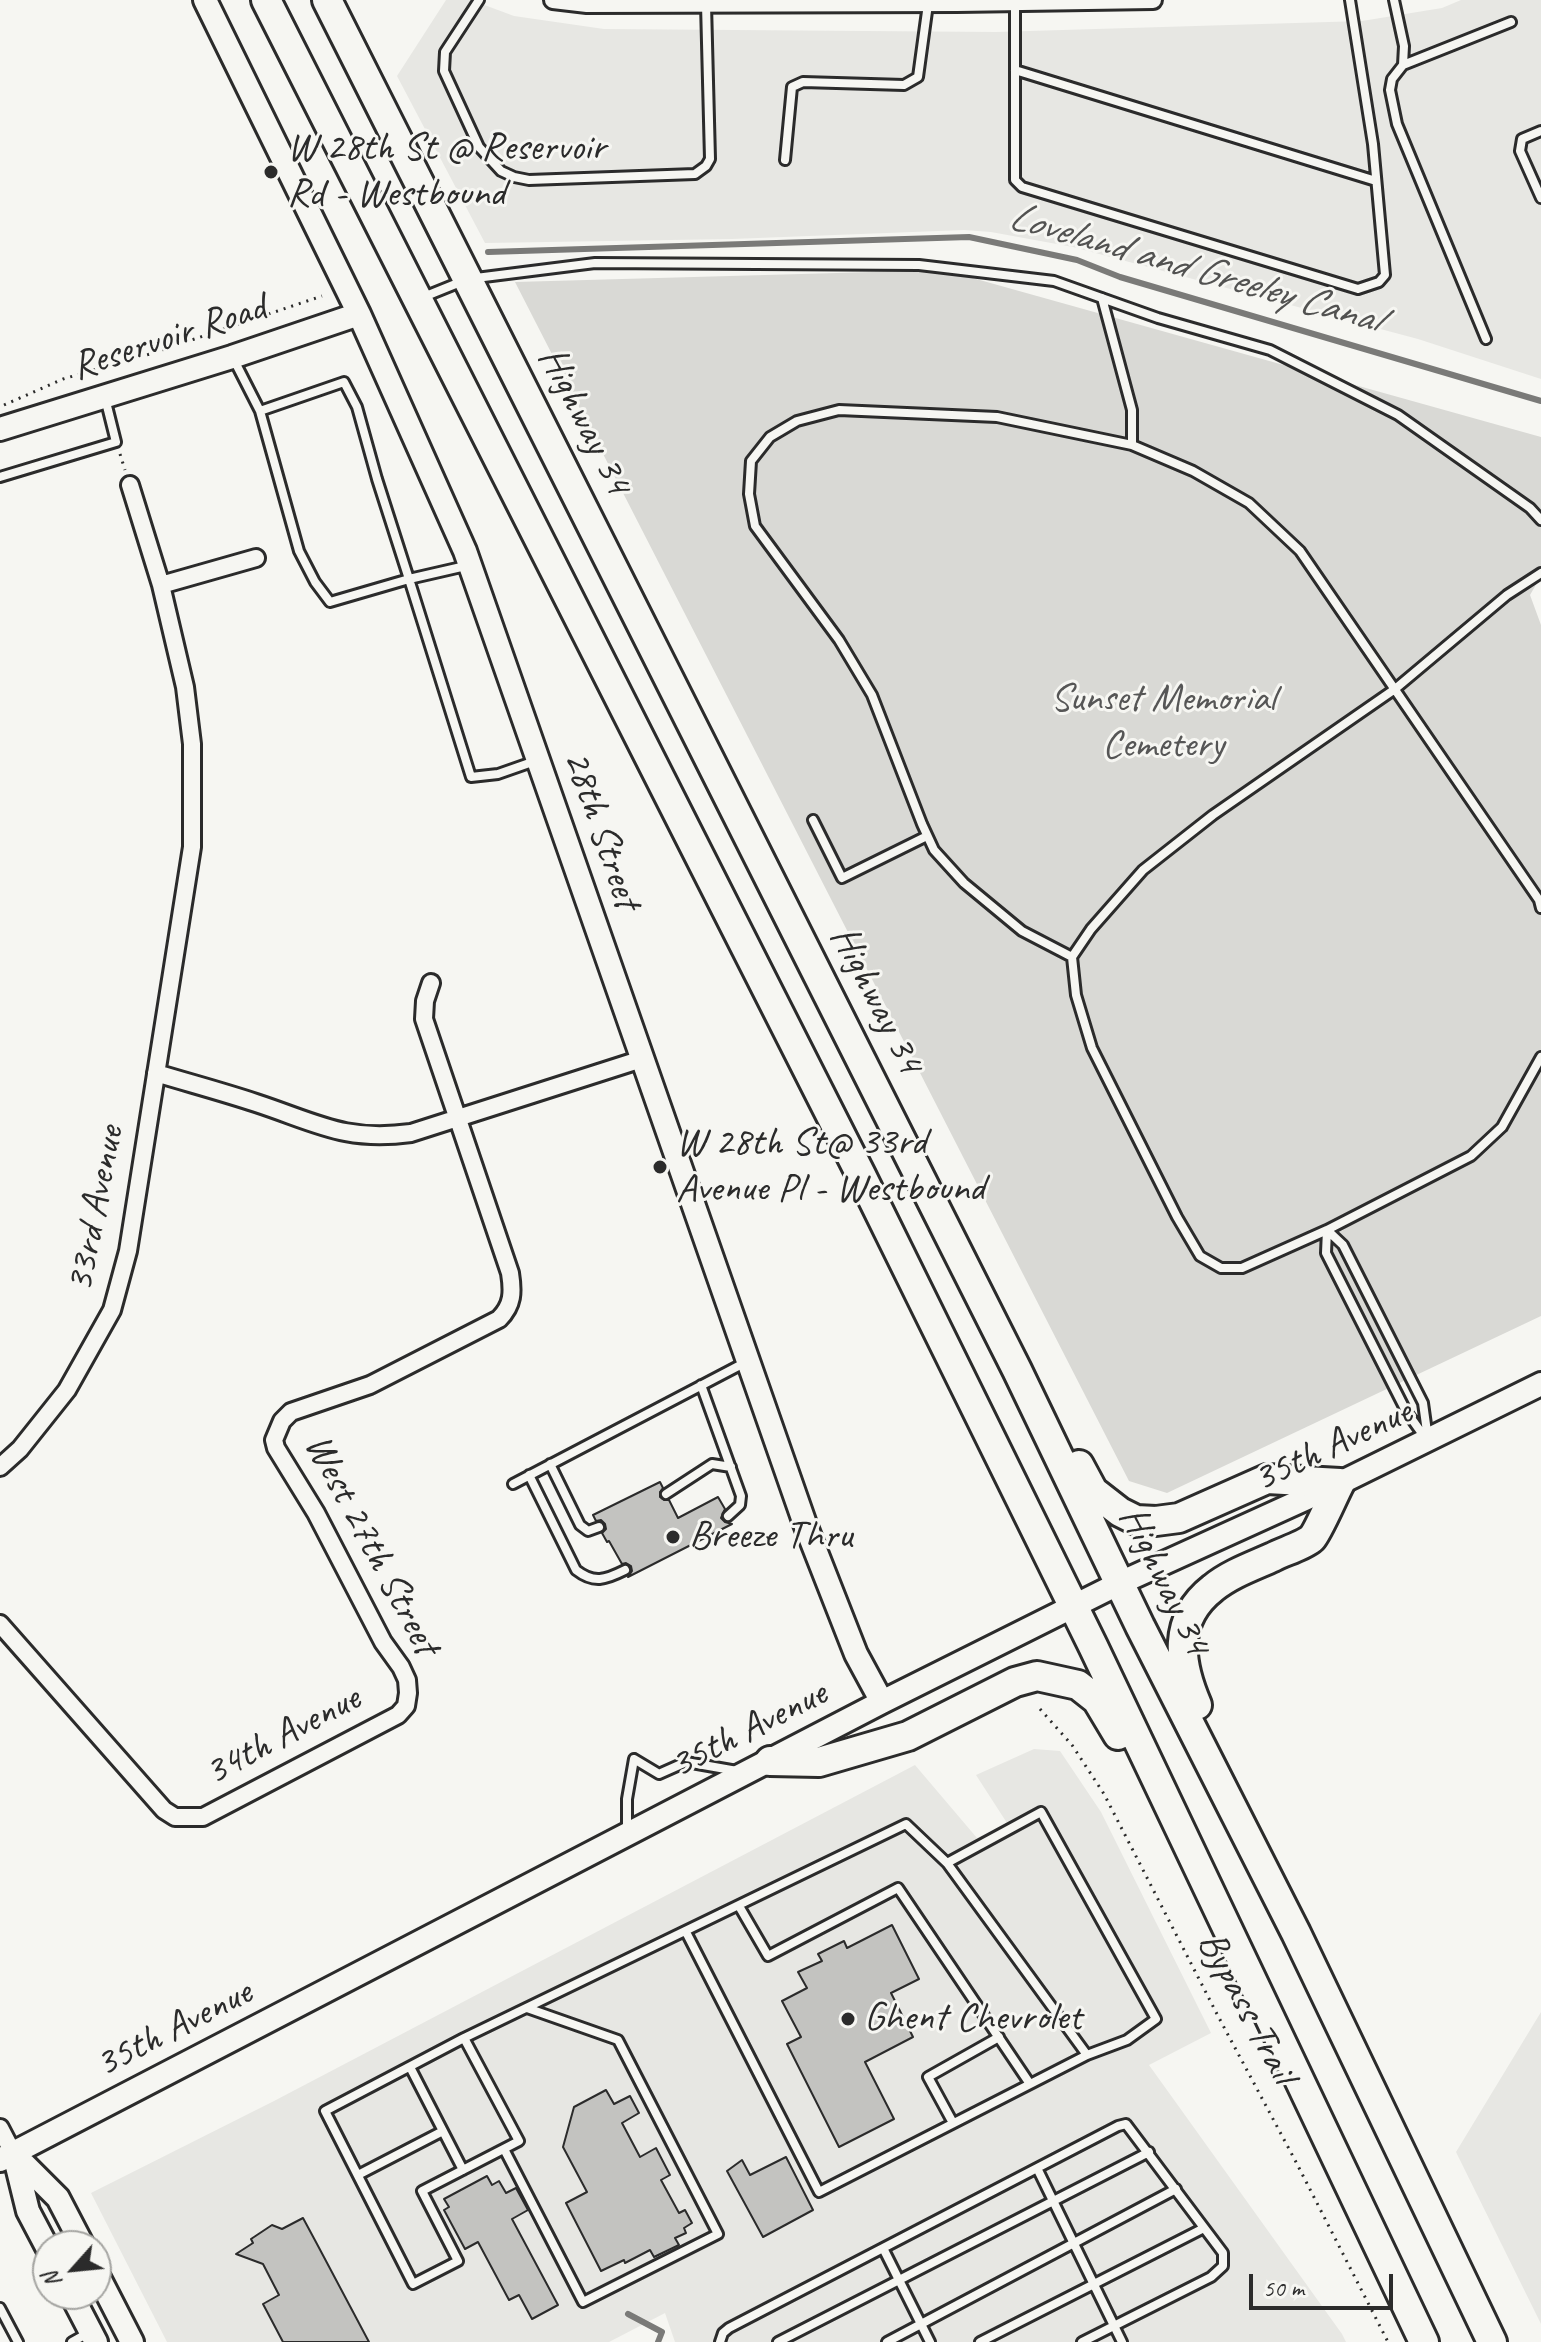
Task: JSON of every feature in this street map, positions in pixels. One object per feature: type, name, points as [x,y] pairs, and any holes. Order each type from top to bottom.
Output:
[{"type":"highway","points":[[266,0],[861,1175],[1074,1606],[1424,2342]]},
{"type":"highway","name":"Highway 34","points":[[327,0],[1017,1370],[1296,1933],[1492,2342]]},
{"type":"highway","points":[[1017,1370],[1044,1397],[1093,1491],[1136,1520],[1179,1518],[1267,1479],[1340,1483],[1312,1538],[1212,1588],[1196,1606],[1185,1629],[1182,1645],[1189,1685],[1288,1904],[1296,1933]]},
{"type":"highway","points":[[758,1767],[819,1762],[908,1736],[1015,1682],[1037,1676],[1078,1685],[1097,1700],[1110,1719],[1300,2110],[1316,2115]]},
{"type":"street","name":"28th Street","points":[[205,0],[359,314],[470,565],[805,1524],[856,1654],[882,1702]]},
{"type":"street","points":[[553,0],[587,4],[1153,0]]},
{"type":"street","name":"Reservoir Road","points":[[0,429],[359,314]]},
{"type":"street","name":"33rd Avenue","points":[[0,1467],[20,1449],[67,1390],[112,1310],[128,1251],[192,847],[192,744],[185,687],[161,585],[130,485]]},
{"type":"street","points":[[161,585],[256,558]]},
{"type":"street","points":[[431,983],[425,1001],[424,1019],[457,1119]]},
{"type":"street","points":[[156,1073],[256,1103],[332,1131],[384,1136],[411,1133],[642,1059]]},
{"type":"street","name":"West 27th Street","points":[[408,1693],[407,1680],[401,1667],[383,1642],[274,1440],[276,1430],[291,1412],[370,1385],[499,1319],[508,1310],[512,1288],[510,1273],[457,1119]]},
{"type":"street","name":"35th Avenue","points":[[7,2156],[882,1702],[1120,1583],[1340,1483],[1541,1384]]},
{"type":"street","name":"34th Avenue","points":[[0,1624],[164,1810],[175,1817],[203,1817],[398,1715],[406,1706],[408,1693]]},
{"type":"street","points":[[0,2128],[7,2156],[38,2230]]},
{"type":"street","points":[[7,2156],[58,2198],[75,2230]]},
{"type":"street","points":[[112,2303],[132,2342]]},
{"type":"street","points":[[76,2310],[86,2339]]},
{"type":"lane","points":[[479,0],[445,52],[444,71],[479,147],[501,171],[529,180],[695,174],[706,166],[710,159],[706,4]]},
{"type":"lane","points":[[1015,1],[1015,180],[1028,190],[1358,289],[1379,282],[1385,275],[1373,144],[1350,0]]},
{"type":"lane","points":[[1394,0],[1404,46],[1403,65]]},
{"type":"lane","points":[[785,160],[792,87],[803,82],[904,85],[918,77],[928,3]]},
{"type":"lane","points":[[1486,339],[1397,124],[1390,90],[1392,79],[1403,65],[1511,22]]},
{"type":"lane","points":[[1015,70],[1376,181]]},
{"type":"lane","points":[[1541,131],[1522,139],[1520,146],[1541,198]]},
{"type":"lane","points":[[417,300],[468,279],[595,263],[919,265],[1054,281],[1158,318],[1270,350],[1398,415],[1530,508],[1541,520]]},
{"type":"lane","points":[[1102,298],[1132,410],[1132,445]]},
{"type":"lane","points":[[232,357],[260,411],[299,551],[315,582],[330,602],[470,565]]},
{"type":"lane","points":[[260,411],[344,382],[357,407],[471,777],[498,774],[538,760]]},
{"type":"lane","points":[[0,477],[116,442],[104,398]]},
{"type":"lane","points":[[1072,957],[1022,931],[964,883],[934,850],[872,695],[839,640],[755,526],[749,494],[751,461],[770,437],[797,421],[839,410],[997,417],[1132,445],[1193,471],[1249,503],[1300,551],[1539,900],[1541,908]]},
{"type":"lane","points":[[1541,573],[1507,595],[1395,689],[1213,815],[1143,870],[1091,929],[1072,957],[1076,995],[1092,1048],[1177,1217],[1200,1256],[1221,1268],[1242,1268],[1327,1230],[1471,1156],[1502,1127],[1541,1057]]},
{"type":"lane","points":[[813,820],[842,878],[927,836]]},
{"type":"lane","points":[[1327,1230],[1326,1253],[1406,1411],[1428,1441]]},
{"type":"lane","points":[[1327,1230],[1343,1245],[1423,1403],[1428,1441]]},
{"type":"lane","points":[[513,1484],[748,1361]]},
{"type":"lane","points":[[701,1385],[741,1496],[740,1505],[728,1516]]},
{"type":"lane","points":[[550,1464],[580,1525],[588,1531],[599,1527]]},
{"type":"lane","points":[[666,1494],[712,1464],[731,1467]]},
{"type":"lane","points":[[529,1475],[576,1570],[587,1579],[601,1579],[625,1570]]},
{"type":"lane","points":[[627,1834],[627,1799],[634,1759],[659,1774],[686,1762],[758,1767]]},
{"type":"lane","points":[[686,1932],[819,2192],[1087,2055],[1127,2040],[1156,2019],[1041,1812],[947,1863]]},
{"type":"lane","points":[[464,2038],[519,2141],[422,2191],[458,2261],[413,2284],[325,2111],[464,2038],[906,1824],[947,1863],[1087,2055]]},
{"type":"lane","points":[[739,1906],[768,1956],[898,1888],[1030,2084]]},
{"type":"lane","points":[[504,2149],[583,2302],[718,2234],[618,2040],[527,2008]]},
{"type":"lane","points":[[953,2123],[928,2077],[999,2037]]},
{"type":"lane","points":[[410,2067],[463,2170]]},
{"type":"lane","points":[[720,2342],[729,2328],[1126,2124],[1223,2253],[1223,2266],[1218,2273],[1082,2342]]},
{"type":"lane","points":[[358,2175],[443,2131]]},
{"type":"lane","points":[[778,2342],[1149,2152]]},
{"type":"lane","points":[[1037,2168],[1122,2342]]},
{"type":"lane","points":[[887,2342],[1176,2189]]},
{"type":"lane","points":[[980,2342],[1204,2228]]},
{"type":"lane","points":[[883,2248],[930,2342]]},
{"type":"lane","points":[[0,2308],[18,2342]]},
{"type":"path","points":[[0,406],[63,379],[150,354],[322,296]]},
{"type":"path","points":[[116,442],[130,485]]},
{"type":"path","name":"Bypass Trail","points":[[1040,1709],[1072,1745],[1104,1794],[1388,2342]]},
{"type":"shaded area","points":[[446,0],[471,0],[514,16],[604,29],[996,32],[1362,21],[1442,8],[1461,0],[1541,0],[1541,379],[1418,339],[1073,247],[991,232],[964,230],[732,239],[485,243],[397,76]]},
{"type":"shaded area","points":[[1034,1749],[1060,1751],[1101,1812],[1211,2033],[1149,2065],[1346,2342],[675,2342],[665,2313],[609,2342],[167,2342],[91,2193],[274,2101],[915,1765],[977,1838],[1007,1823],[976,1775]]},
{"type":"shaded area","points":[[1541,2012],[1541,2324],[1456,2152]]},
{"type":"green space","name":"Sunset Memorial Cemetery","points":[[944,270],[1541,437],[1541,576],[1530,595],[1541,625],[1541,1316],[1167,1493],[1129,1481],[515,282]]},
{"type":"building","points":[[660,1482],[663,1488],[660,1497],[669,1500],[678,1518],[718,1497],[725,1509],[721,1518],[732,1524],[628,1577],[631,1566],[622,1564],[602,1533],[606,1529],[605,1524],[601,1520],[596,1521],[593,1515]]},
{"type":"building","name":"Ghent Chevrolet","points":[[892,1925],[919,1979],[891,1993],[913,2037],[865,2062],[894,2119],[839,2147],[787,2044],[801,2037],[782,2001],[807,1988],[798,1972],[822,1961],[818,1954],[844,1941],[847,1948]]},
{"type":"building","points":[[606,2090],[614,2104],[630,2096],[639,2113],[622,2123],[640,2157],[656,2148],[670,2175],[661,2180],[679,2213],[685,2210],[692,2223],[684,2228],[686,2233],[675,2238],[679,2245],[654,2257],[650,2250],[601,2271],[566,2203],[587,2192],[563,2147],[574,2107]]},
{"type":"building","points":[[786,2157],[813,2210],[763,2237],[727,2171],[742,2160],[750,2175]]},
{"type":"building","points":[[487,2176],[492,2185],[499,2181],[506,2193],[516,2188],[528,2210],[512,2219],[558,2305],[532,2319],[519,2295],[509,2300],[478,2242],[465,2249],[444,2210],[449,2207],[444,2199]]},
{"type":"building","points":[[303,2218],[369,2342],[283,2342],[263,2304],[279,2295],[263,2264],[236,2254],[272,2225],[282,2229]]},
{"type":"waterway","name":"Loveland and Greeley Canal","points":[[488,252],[969,237],[1077,260],[1120,277],[1541,401]]},
{"type":"waterway","points":[[628,2314],[662,2332],[658,2342]]},
{"type":"place","name":"W 28th St @ Reservoir Rd - Westbound","points":[[271,172]]},
{"type":"place","name":"W 28th St@ 33rd Avenue Pl - Westbound","points":[[660,1167]]},
{"type":"place","name":"Breeze Thru","points":[[673,1537]]},
{"type":"place","name":"Ghent Chevrolet","points":[[848,2019]]}]
